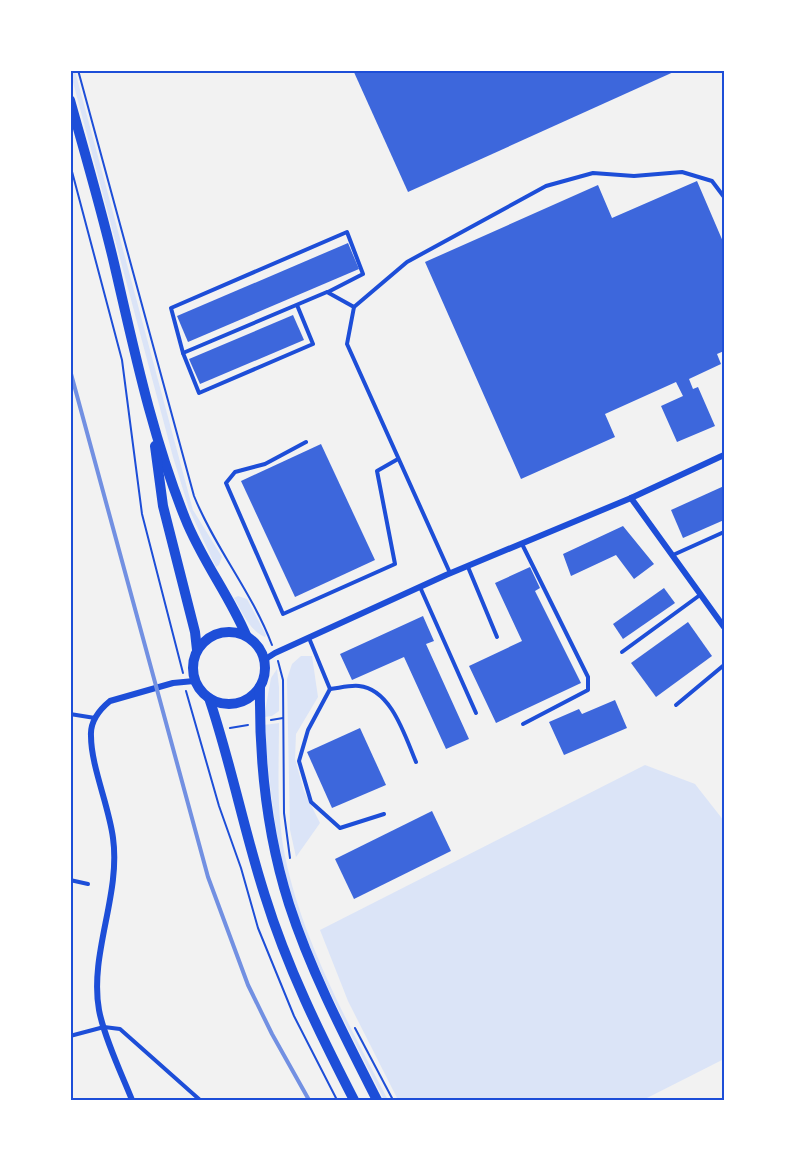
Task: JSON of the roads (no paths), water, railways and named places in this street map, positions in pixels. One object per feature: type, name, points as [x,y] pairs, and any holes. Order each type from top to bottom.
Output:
[{"type":"main road","points":[[70,100],[111,252],[152,422],[185,519],[206,564],[240,621],[246,636]]},
{"type":"main road","points":[[152,422],[163,506],[198,650]]},
{"type":"main road","points":[[260,687],[252,696],[240,703],[221,704],[209,698],[189,681],[198,650],[205,641],[218,633],[232,632],[246,636],[258,646],[264,660],[265,672],[260,687],[260,722],[269,822],[289,904],[323,991],[377,1101]]},
{"type":"main road","points":[[209,698],[220,729],[265,896],[288,963],[354,1101]]},
{"type":"street","points":[[264,660],[450,573],[631,498],[724,455]]},
{"type":"street","points":[[631,498],[724,627]]},
{"type":"street","points":[[132,1101],[99,1011],[97,987],[114,878],[114,857],[111,826],[90,734],[95,718],[110,701],[189,681]]},
{"type":"lane","points":[[450,573],[347,344],[354,307],[407,262],[546,186],[593,173],[634,176],[682,172],[711,181],[724,197]]},
{"type":"lane","points":[[183,353],[327,292],[363,274],[347,232],[171,308],[183,353],[199,393],[313,344],[297,305]]},
{"type":"lane","points":[[327,292],[354,307]]},
{"type":"lane","points":[[306,442],[265,464],[235,471],[226,483],[283,614],[395,564],[377,471],[398,459]]},
{"type":"lane","points":[[673,556],[724,532]]},
{"type":"lane","points":[[522,543],[588,677],[588,690],[523,724]]},
{"type":"lane","points":[[468,566],[497,637]]},
{"type":"lane","points":[[420,587],[476,713]]},
{"type":"lane","points":[[622,652],[700,594]]},
{"type":"lane","points":[[309,638],[330,689]]},
{"type":"lane","points":[[676,705],[724,665]]},
{"type":"lane","points":[[330,689],[358,686],[380,693],[399,722],[416,762]]},
{"type":"lane","points":[[330,689],[308,730],[299,761],[311,802],[340,828],[384,814]]},
{"type":"lane","points":[[70,714],[95,718]]},
{"type":"lane","points":[[70,880],[88,884]]},
{"type":"lane","points":[[70,1036],[104,1026],[120,1029],[200,1101]]},
{"type":"railway","points":[[70,370],[208,877],[248,985],[309,1100]]}]
